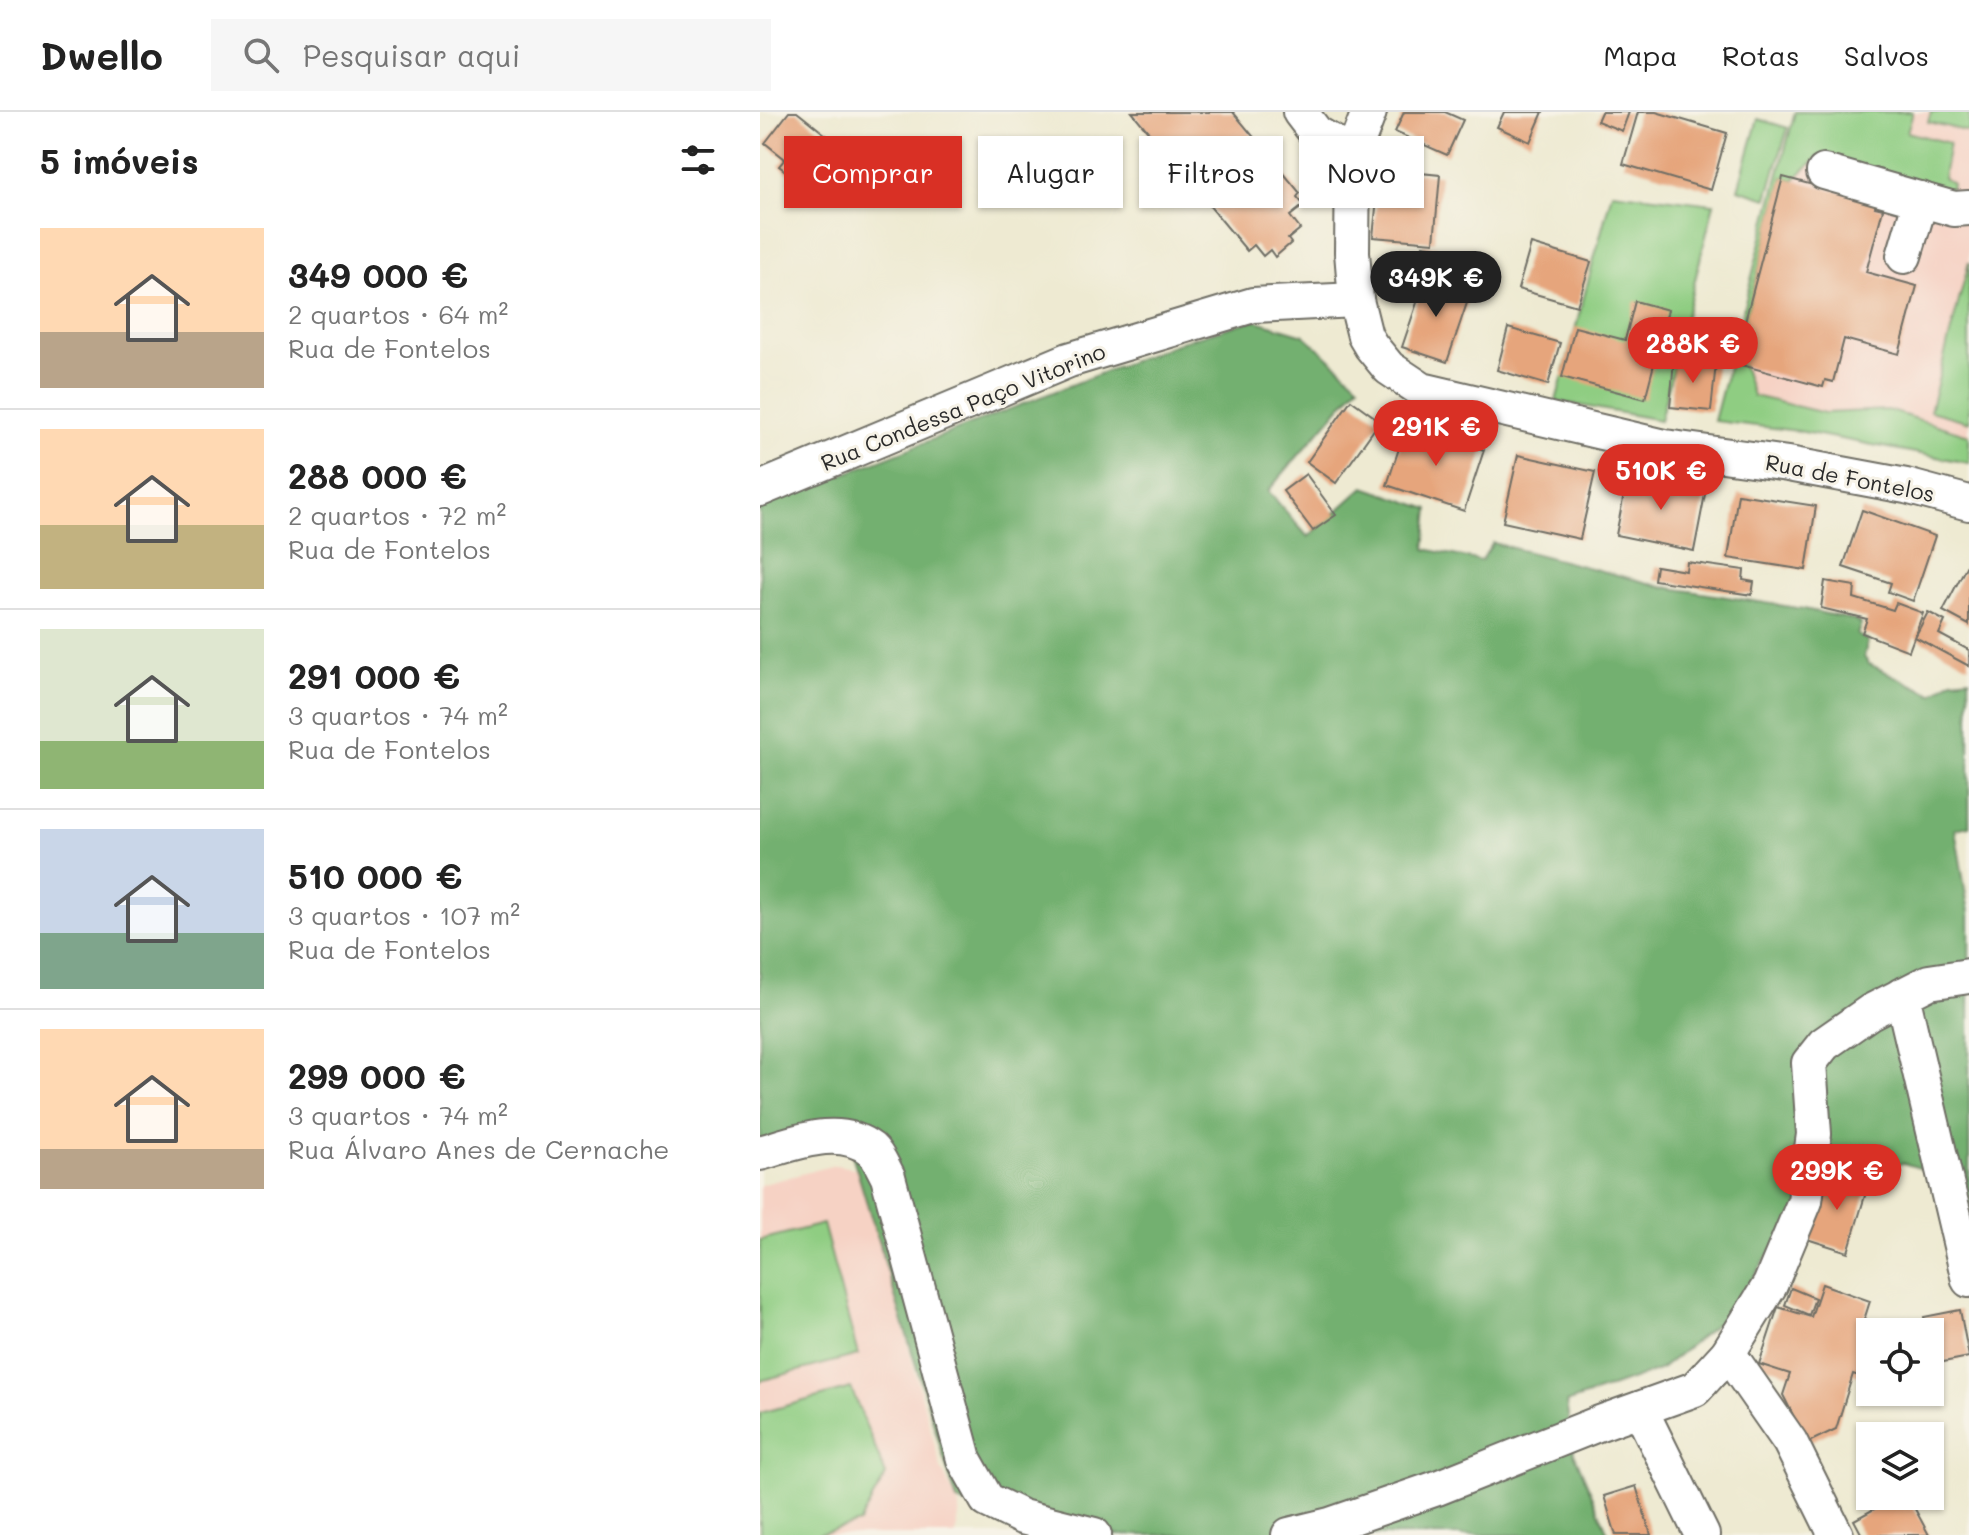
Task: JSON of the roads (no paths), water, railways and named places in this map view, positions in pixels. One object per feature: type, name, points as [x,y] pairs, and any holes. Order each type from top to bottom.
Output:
[{"type":"street","points":[[1300,112],[1321,136]]},
{"type":"street","name":"Rua de Fontelos","points":[[1360,136],[1369,112]]},
{"type":"street","points":[[1824,172],[1954,209],[1969,208]]},
{"type":"street","points":[[1904,256],[1921,199]]},
{"type":"street","name":"Rua de Fontelos","points":[[1352,208],[1356,300],[1365,336],[1389,368],[1422,390],[1665,447],[1788,464],[1891,483],[1969,503]]},
{"type":"street","name":"Rua Condessa Paço Vitorino","points":[[760,489],[1069,360],[1253,305],[1356,300]]},
{"type":"street","points":[[1289,1535],[1330,1525],[1437,1488],[1695,1389],[1728,1353],[1770,1285],[1805,1201],[1814,1134],[1809,1063],[1824,1044],[1870,1012],[1929,982],[1969,976]]},
{"type":"street","points":[[1902,995],[1969,1280]]},
{"type":"street","points":[[760,1153],[815,1138],[848,1137],[873,1151],[888,1177],[964,1459],[987,1500],[1022,1517],[1094,1535]]},
{"type":"street","points":[[1728,1353],[1790,1442],[1836,1535]]},
{"type":"street","points":[[1640,1409],[1702,1535]]}]
